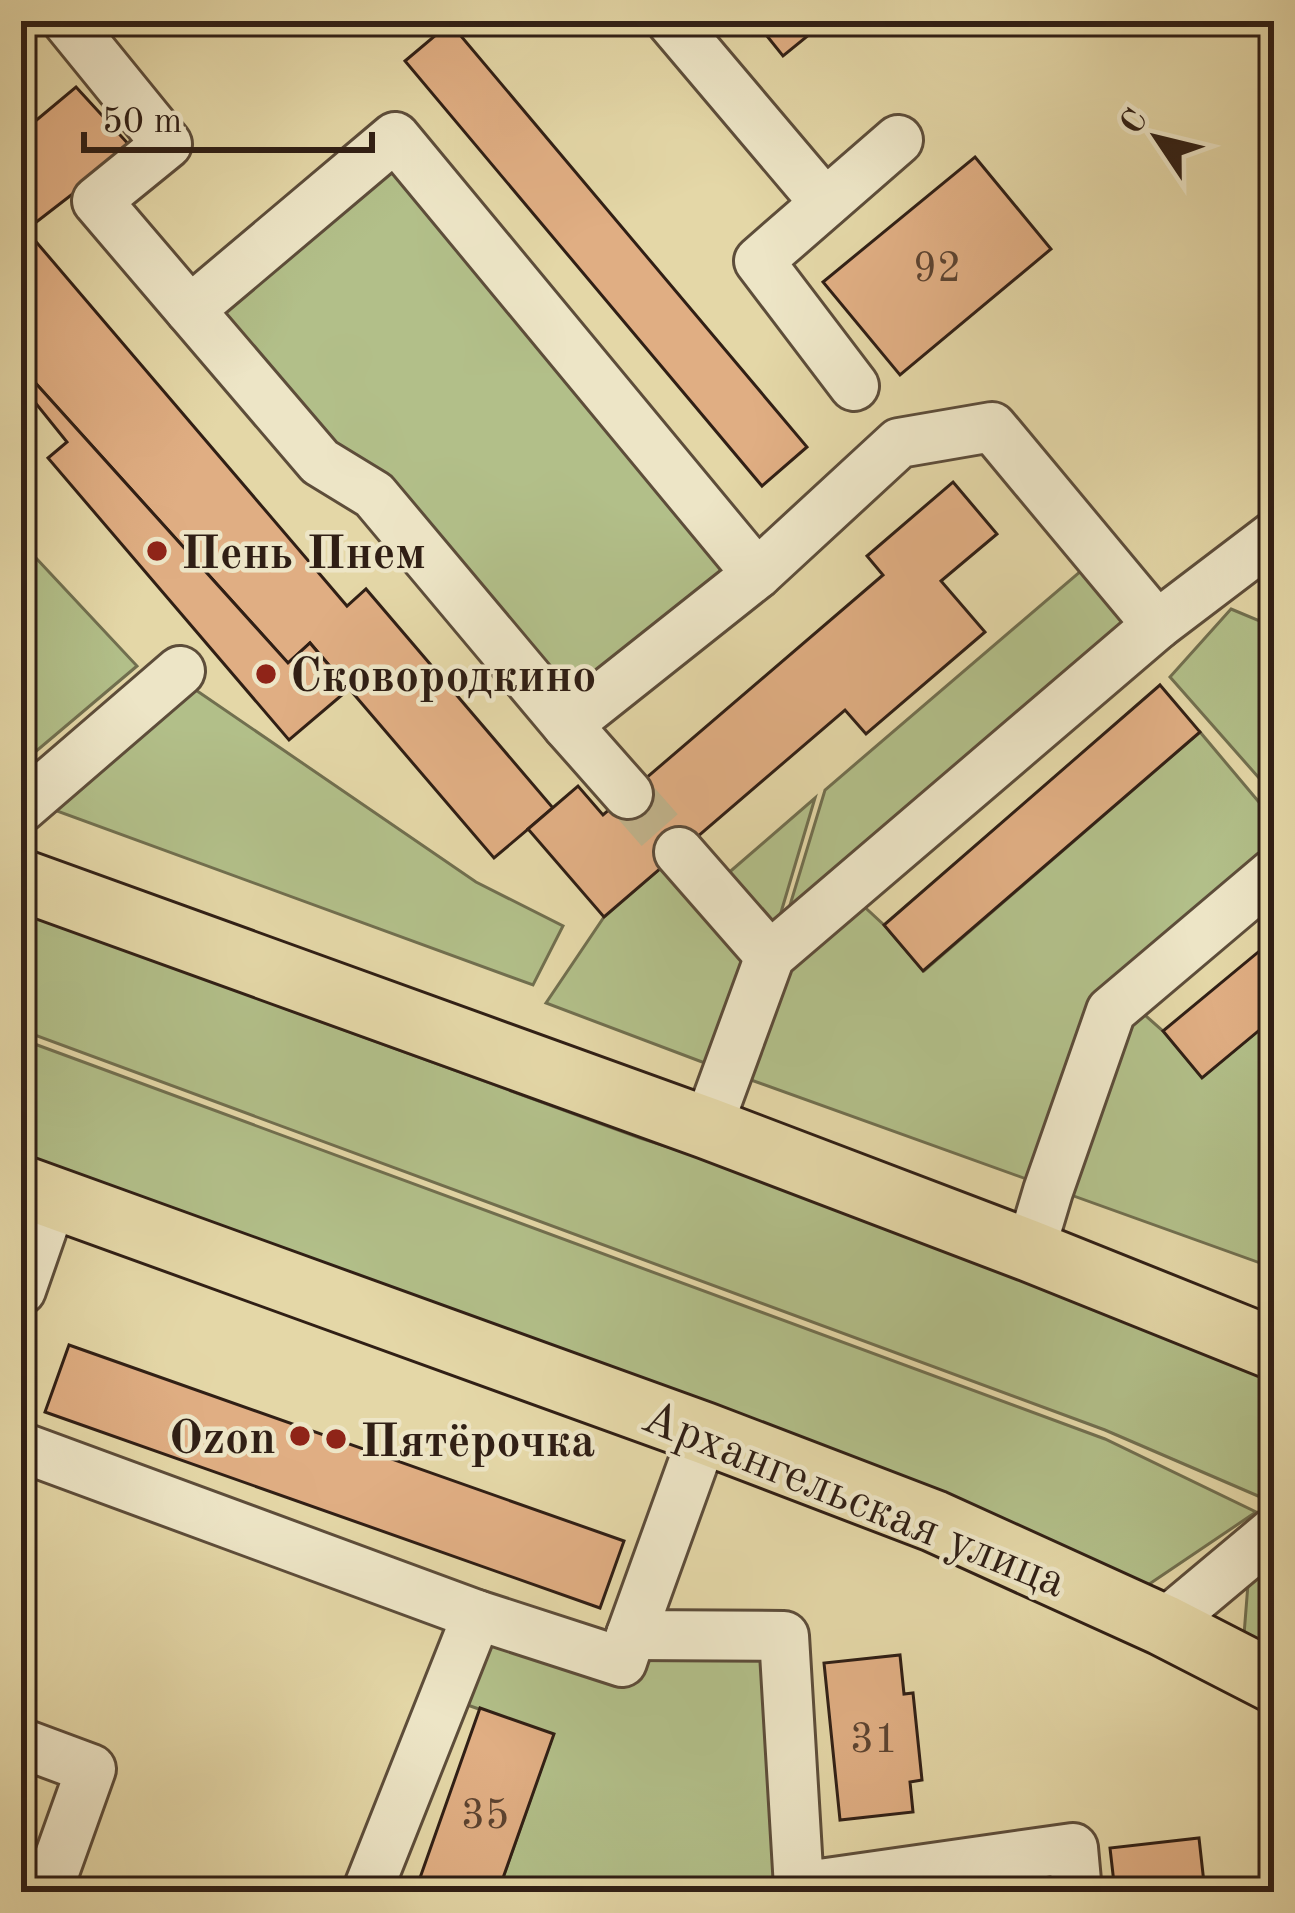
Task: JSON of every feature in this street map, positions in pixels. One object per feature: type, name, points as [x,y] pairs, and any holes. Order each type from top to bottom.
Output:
[{"type":"main road","points":[[21,880],[707,1129],[1272,1343]]},
{"type":"main road","name":"Архангельская улица","points":[[37,1192],[934,1521],[1163,1625],[1274,1682]]},
{"type":"street","points":[[68,21],[167,144],[97,201],[320,462],[374,495],[628,794]]},
{"type":"street","points":[[671,21],[825,203]]},
{"type":"street","points":[[190,310],[395,137],[758,574]]},
{"type":"street","points":[[854,386],[759,261],[898,140]]},
{"type":"street","points":[[567,725],[758,574],[898,443],[992,427],[1157,625]]},
{"type":"street","points":[[707,1129],[770,956],[1157,625],[1274,536]]},
{"type":"street","points":[[21,808],[180,670]]},
{"type":"street","points":[[679,852],[770,956]]},
{"type":"street","points":[[1030,1251],[1111,1011],[1274,873]]},
{"type":"street","points":[[21,1290],[37,1192]]},
{"type":"street","points":[[21,1447],[477,1615],[622,1662],[704,1433]]},
{"type":"street","points":[[1163,1625],[1274,1532]]},
{"type":"street","points":[[367,1892],[477,1615]]},
{"type":"street","points":[[631,1635],[784,1636],[798,1889],[1073,1848],[1076,1892]]},
{"type":"street","points":[[21,1743],[91,1769],[47,1892]]},
{"type":"green space","points":[[393,156],[742,570],[569,712],[329,455],[208,312]]},
{"type":"green space","points":[[21,542],[137,666],[21,764]]},
{"type":"green space","points":[[1089,564],[1142,627],[842,886],[924,971],[1200,732],[1274,820],[1274,861],[1121,994],[1163,1031],[1202,1077],[1274,1018],[1274,1268],[546,1003],[604,917],[679,852],[718,882],[815,798],[771,946],[780,938],[825,790]]},
{"type":"green space","points":[[1231,609],[1274,627],[1274,795],[1170,677]]},
{"type":"green space","points":[[187,684],[476,882],[563,926],[533,985],[46,807]]},
{"type":"green space","points":[[21,901],[284,1008],[640,1138],[793,1187],[1245,1367],[1274,1381],[1274,1500],[1105,1430],[21,1030]]},
{"type":"green space","points":[[21,1039],[1105,1439],[1256,1512],[1136,1593],[937,1495],[21,1155]]},
{"type":"green space","points":[[1274,1562],[1274,1653],[1244,1635],[1248,1584]]},
{"type":"green space","points":[[484,1632],[639,1648],[772,1648],[782,1892],[498,1892],[553,1735],[456,1701]]},
{"type":"building","points":[[755,21],[826,21],[783,56]]},
{"type":"building","points":[[450,23],[807,447],[762,486],[405,61]]},
{"type":"building","points":[[76,87],[132,148],[26,230],[347,606],[366,589],[553,808],[494,858],[310,643],[288,663],[21,367],[21,133]]},
{"type":"building","points":[[975,157],[1051,249],[900,375],[823,282]]},
{"type":"building","name":"Пень Пнем","points":[[21,367],[288,663],[310,643],[349,689],[289,740],[48,458],[67,442],[21,385]]},
{"type":"building","points":[[953,482],[997,534],[941,581],[985,632],[866,734],[845,710],[604,917],[528,829],[578,786],[603,815],[883,575],[867,556]]},
{"type":"building","points":[[1160,685],[1200,732],[923,971],[884,925]]},
{"type":"building","points":[[1274,939],[1274,1018],[1202,1078],[1163,1031]]},
{"type":"building","points":[[69,1345],[624,1541],[600,1608],[45,1412]]},
{"type":"building","points":[[900,1655],[904,1694],[913,1693],[922,1780],[910,1782],[913,1812],[840,1820],[824,1663]]},
{"type":"building","points":[[480,1708],[554,1734],[498,1892],[415,1892]]},
{"type":"building","points":[[1199,1838],[1205,1892],[1115,1892],[1110,1848]]},
{"type":"tunnel","points":[[628,794],[679,852]]},
{"type":"place","name":"Пень Пнем","points":[[157,551]]},
{"type":"place","name":"Сковородкино","points":[[266,674]]},
{"type":"place","name":"Ozon","points":[[300,1436]]},
{"type":"place","name":"Пятёрочка","points":[[336,1439]]}]
